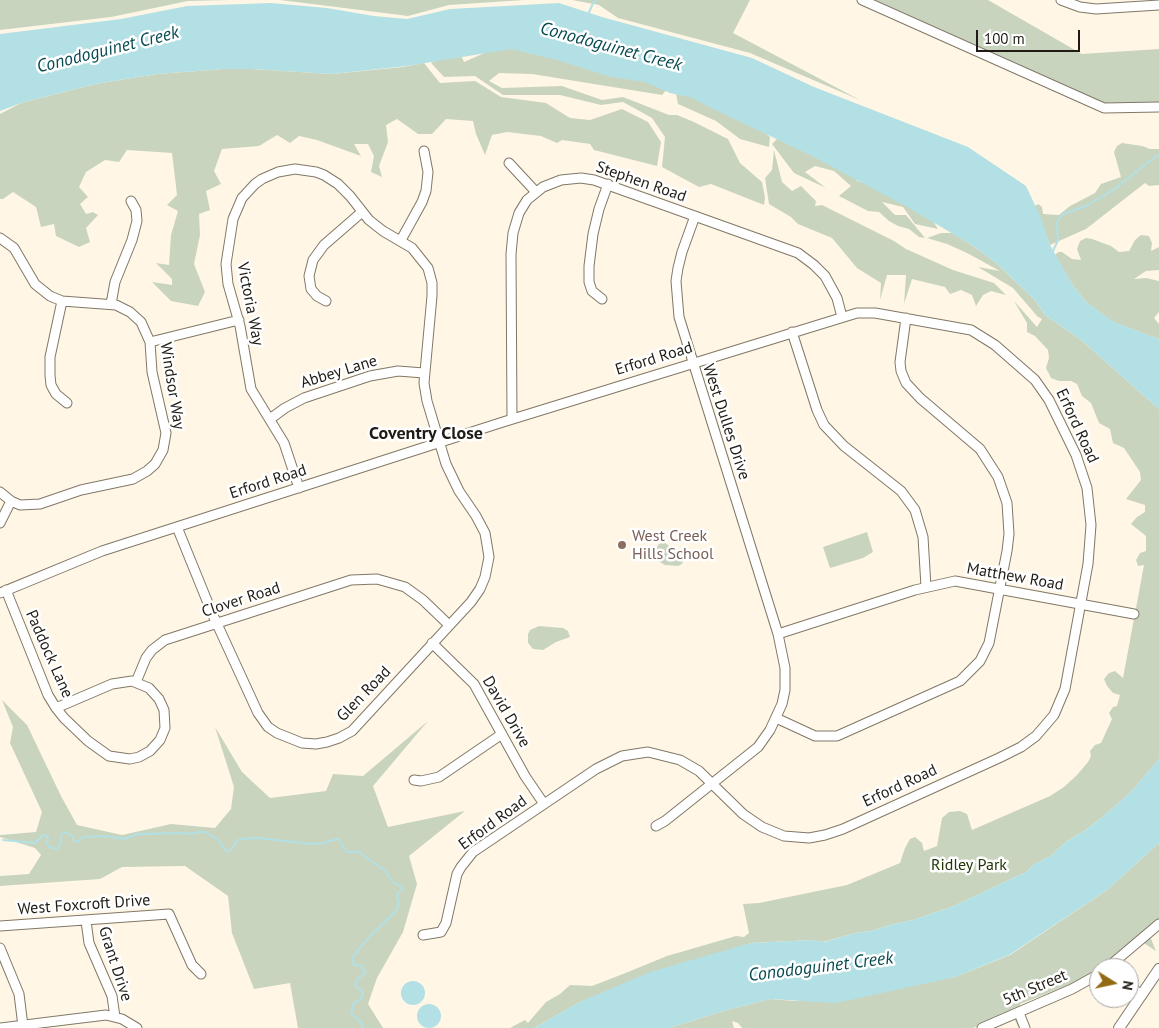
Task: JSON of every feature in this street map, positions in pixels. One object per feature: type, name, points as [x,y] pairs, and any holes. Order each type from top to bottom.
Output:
[{"type":"main road","points":[[1119,1028],[1159,969]]},
{"type":"street","points":[[862,0],[1104,108],[1159,108]]},
{"type":"street","points":[[1061,0],[1080,7],[1090,8],[1159,5]]},
{"type":"street","points":[[401,240],[426,191],[428,172],[424,151]]},
{"type":"street","points":[[509,163],[536,192]]},
{"type":"street","name":"Victoria Way","points":[[299,488],[284,443],[251,389],[226,269],[228,243],[238,204],[255,184],[270,174],[288,170],[316,172],[324,175],[338,184],[377,227],[412,248],[428,268],[431,278],[432,302],[424,373],[427,401],[439,443]]},
{"type":"street","name":"Stephen Road","points":[[512,419],[511,254],[513,233],[524,204],[536,192],[550,184],[573,178],[594,180],[608,184],[777,245],[804,257],[825,276],[830,284],[842,317]]},
{"type":"street","points":[[602,299],[592,291],[589,282],[593,234],[608,184]]},
{"type":"street","points":[[112,304],[115,282],[132,240],[136,221],[136,210],[131,201]]},
{"type":"street","points":[[326,301],[311,289],[309,276],[313,260],[324,245],[362,212]]},
{"type":"street","name":"West Dulles Drive","points":[[656,826],[666,821],[758,747],[765,739],[782,704],[786,680],[778,634],[692,364],[679,317],[676,281],[682,252],[695,216]]},
{"type":"street","name":"Windsor Way","points":[[0,238],[14,248],[35,284],[50,296],[62,301],[112,304],[122,307],[136,316],[145,328],[150,342],[152,372],[166,433],[163,450],[155,464],[133,479],[81,490],[45,503],[27,505],[11,501]]},
{"type":"street","points":[[62,301],[50,358],[50,375],[56,394],[67,403]]},
{"type":"street","name":"Erford Road","points":[[2,591],[98,553],[177,527],[512,419],[792,332],[861,313],[961,327],[976,332],[1028,373],[1043,389],[1076,455],[1085,482],[1090,506],[1090,542],[1065,689],[1058,709],[1045,727],[1030,741],[999,758],[843,829],[809,838],[784,836],[762,827],[743,814],[694,768],[680,760],[657,753],[634,753],[622,756],[604,763],[473,852],[457,874],[446,923],[441,932],[423,935]]},
{"type":"street","points":[[776,718],[815,736],[837,736],[960,681],[980,661],[989,644],[1009,534],[1008,511],[1002,487],[993,468],[980,449],[920,398],[906,383],[901,371],[900,362],[906,318]]},
{"type":"street","points":[[150,342],[238,320]]},
{"type":"street","points":[[792,332],[817,410],[824,425],[844,446],[901,491],[915,510],[923,537],[926,587]]},
{"type":"street","name":"Abbey Lane","points":[[270,420],[285,408],[304,398],[370,376],[398,371],[424,373]]},
{"type":"street","name":"Glen Road","points":[[177,527],[217,623],[254,706],[263,721],[268,727],[284,737],[310,744],[327,742],[352,731],[471,602],[485,578],[489,557],[482,525],[454,482],[439,443]]},
{"type":"street","points":[[0,492],[11,501],[0,523]]},
{"type":"street","name":"Clover Road","points":[[136,682],[146,658],[159,644],[217,623],[332,586],[361,579],[385,580],[404,587],[423,600],[449,625]]},
{"type":"street","name":"Matthew Road","points":[[778,634],[926,587],[955,581],[1134,614]]},
{"type":"street","name":"Paddock Lane","points":[[2,591],[56,708],[74,729],[104,754],[124,760],[139,757],[150,751],[163,734],[165,719],[163,706],[149,688],[136,682]]},
{"type":"street","name":"David Drive","points":[[432,643],[474,684],[525,776],[544,804]]},
{"type":"street","points":[[56,708],[112,684],[123,681],[136,682]]},
{"type":"street","points":[[414,780],[421,781],[439,777],[502,734]]},
{"type":"street","name":"West Foxcroft Drive","points":[[0,926],[170,914],[192,965],[201,974]]},
{"type":"street","name":"Grant Drive","points":[[86,921],[89,943],[112,996],[116,1017]]},
{"type":"street","points":[[1120,958],[1159,924]]},
{"type":"street","points":[[0,948],[19,994],[23,1026]]},
{"type":"street","name":"5th Street","points":[[982,1028],[1072,989],[1089,980]]},
{"type":"street","points":[[1019,1012],[1025,1028]]},
{"type":"street","points":[[0,1028],[97,1016],[116,1017],[137,1028]]},
{"type":"green space","points":[[0,0],[230,0],[188,1],[111,17],[0,30]]},
{"type":"green space","points":[[280,0],[524,0],[449,5],[408,16]]},
{"type":"green space","points":[[572,0],[750,0],[733,33],[860,100],[750,53],[618,18],[599,5]]},
{"type":"green space","points":[[868,0],[988,0],[1082,54],[1159,49],[1159,103],[1101,104]]},
{"type":"green space","points":[[510,47],[669,87],[662,95],[532,74],[499,73],[489,81],[502,88],[562,86],[602,100],[623,97],[669,115],[677,115],[694,122],[728,139],[740,163],[762,182],[765,198],[764,205],[711,184],[699,187],[662,167],[665,137],[652,118],[623,102],[601,105],[560,95],[503,95],[475,76],[444,77],[431,63],[439,58],[461,55],[464,62],[489,51]]},
{"type":"green space","points":[[424,63],[440,83],[475,81],[501,97],[546,103],[570,118],[590,120],[622,109],[648,122],[661,142],[657,166],[594,150],[590,144],[562,140],[557,143],[541,136],[507,132],[492,135],[485,155],[473,121],[446,119],[432,134],[418,134],[397,119],[386,125],[388,142],[379,166],[382,177],[371,172],[374,156],[368,144],[354,144],[361,156],[317,140],[299,136],[290,143],[277,135],[259,146],[222,149],[214,171],[221,184],[206,191],[210,210],[199,214],[200,235],[194,264],[205,292],[198,306],[171,301],[152,282],[172,285],[172,279],[156,263],[169,265],[171,235],[178,211],[167,205],[177,195],[172,153],[127,150],[119,162],[105,160],[86,172],[79,187],[88,197],[80,204],[86,214],[93,212],[98,215],[86,228],[90,242],[79,247],[56,236],[54,224],[41,227],[36,207],[13,192],[0,199],[0,114],[21,103],[95,84],[157,74],[252,69],[332,74]]},
{"type":"green space","points":[[676,94],[697,98],[752,123],[770,137],[769,147],[740,139],[716,121],[678,104]]},
{"type":"green space","points":[[777,139],[853,172],[857,181],[892,190],[930,216],[938,229],[915,224],[903,207],[882,202],[895,215],[906,215],[925,238],[919,237],[909,229],[889,221],[879,212],[868,211],[839,196],[851,186],[834,171],[815,166],[805,172],[826,188],[794,173],[772,144]]},
{"type":"green space","points":[[1122,143],[1159,149],[1159,185],[1149,186],[1145,183],[1086,229],[1050,245],[1035,206],[1038,204],[1042,207],[1043,214],[1059,215],[1070,206],[1095,193],[1101,184],[1121,177],[1114,152],[1117,146]]},
{"type":"green space","points":[[774,150],[782,182],[792,191],[801,186],[816,201],[815,206],[822,205],[894,241],[906,249],[953,270],[994,283],[1006,295],[991,291],[983,295],[976,306],[972,295],[961,290],[950,294],[945,287],[912,279],[904,304],[906,275],[887,275],[880,300],[881,283],[857,268],[832,238],[798,224],[791,217],[769,204],[765,178],[772,170]]},
{"type":"green space","name":"Ridley Park","points":[[941,233],[952,233],[995,262],[1035,300],[1045,315],[1081,340],[1159,409],[1159,759],[1130,793],[1100,819],[1067,841],[1051,856],[1033,865],[1026,872],[954,906],[913,920],[823,942],[813,940],[751,943],[580,1002],[534,1028],[510,1028],[525,1020],[528,1023],[546,1002],[560,994],[570,985],[592,986],[667,956],[736,936],[744,937],[749,933],[743,904],[759,903],[847,885],[900,863],[910,839],[915,837],[922,843],[924,851],[937,846],[942,818],[949,812],[960,811],[967,814],[972,830],[1050,796],[1077,775],[1088,762],[1091,756],[1090,751],[1095,745],[1101,743],[1112,719],[1109,713],[1113,707],[1117,706],[1120,695],[1113,693],[1104,679],[1109,673],[1115,671],[1123,678],[1144,565],[1138,566],[1136,560],[1140,553],[1146,551],[1146,536],[1131,524],[1145,512],[1145,505],[1126,499],[1141,480],[1140,472],[1124,448],[1113,443],[1110,429],[1099,423],[1091,403],[1082,396],[1077,384],[1071,381],[1059,381],[1051,378],[1046,368],[1049,358],[1048,350],[1035,336],[1027,332],[1027,323],[1014,301],[1037,327],[1042,319],[1037,316],[1013,288],[978,267],[1000,271],[967,253],[927,238]]},
{"type":"green space","points":[[1141,235],[1149,236],[1152,243],[1151,251],[1159,247],[1159,270],[1146,271],[1134,279],[1146,278],[1159,281],[1159,312],[1154,318],[1159,324],[1159,339],[1113,322],[1086,302],[1072,284],[1055,255],[1058,252],[1062,252],[1072,259],[1081,260],[1077,249],[1080,241],[1086,238],[1111,246],[1119,252],[1129,251],[1135,240]]},
{"type":"green space","points":[[867,532],[873,552],[863,558],[830,568],[823,547]]},
{"type":"green space","points":[[664,542],[669,546],[669,554],[676,552],[682,554],[684,559],[682,564],[678,566],[665,565],[658,561],[656,556],[657,547]]},
{"type":"green space","points":[[539,626],[563,628],[568,631],[570,637],[556,642],[543,650],[533,649],[528,643],[528,634],[530,630]]},
{"type":"green space","points":[[2,700],[27,725],[77,825],[122,835],[171,824],[215,828],[231,809],[234,787],[215,727],[242,772],[270,798],[326,791],[333,774],[363,776],[428,721],[373,786],[388,827],[465,811],[409,856],[417,884],[403,932],[377,978],[368,1004],[383,1028],[298,1028],[290,983],[254,989],[232,933],[228,896],[185,866],[122,867],[100,879],[0,886],[0,876],[29,874],[41,855],[35,848],[0,837],[0,835],[36,832],[42,812],[10,743],[13,727]]},
{"type":"green space","points":[[1159,843],[1159,920],[1147,929],[1156,951],[1139,940],[1116,958],[1089,958],[1089,977],[1020,1004],[1022,1028],[1019,1028],[1010,1011],[973,1028],[742,1028],[738,1023],[732,1021],[734,1028],[669,1028],[770,999],[795,1001],[955,977],[1010,955],[1107,890]]},
{"type":"water","name":"Conodoguinet Creek","points":[[271,3],[327,8],[374,16],[407,19],[450,9],[559,3],[602,17],[752,58],[814,87],[968,147],[1026,186],[1041,218],[1050,245],[1072,284],[1086,302],[1114,322],[1159,339],[1159,409],[1081,340],[1045,315],[1035,300],[995,262],[970,244],[909,208],[812,156],[693,98],[670,93],[645,82],[611,77],[557,60],[511,49],[407,66],[332,74],[224,69],[157,74],[95,84],[21,103],[0,111],[0,34],[121,19],[187,6]]},
{"type":"water","name":"Conodoguinet Creek","points":[[1159,759],[1159,843],[1107,890],[1009,955],[955,977],[836,1003],[770,999],[669,1028],[534,1028],[580,1002],[650,972],[751,943],[813,940],[824,942],[913,920],[954,906],[1026,872],[1033,865],[1051,856],[1067,841],[1100,819],[1130,793]]},
{"type":"water","points":[[413,981],[421,985],[425,993],[421,1001],[413,1005],[405,1001],[401,993],[405,985]]},
{"type":"water","points":[[429,1004],[437,1008],[441,1016],[437,1024],[429,1028],[421,1024],[417,1016],[421,1008]]},
{"type":"waterway","points":[[588,15],[593,3],[597,0]]},
{"type":"waterway","points":[[1053,251],[1058,240],[1057,222],[1063,214],[1086,206],[1113,190],[1159,154]]},
{"type":"waterway","points":[[3,840],[35,843],[45,835],[48,837],[47,843],[49,847],[57,849],[60,845],[61,835],[66,832],[72,836],[74,841],[78,842],[83,837],[106,836],[124,839],[138,834],[192,834],[205,832],[221,842],[223,848],[229,852],[238,840],[241,839],[258,838],[312,844],[337,839],[341,841],[347,852],[359,852],[385,871],[393,882],[403,889],[397,894],[399,904],[396,911],[369,937],[352,958],[354,965],[362,966],[365,973],[355,984],[363,992],[361,999],[353,1004],[351,1013],[362,1024],[362,1028]]},
{"type":"place","name":"West Creek Hills School","points":[[622,545]]},
{"type":"district","name":"Coventry Close","points":[[426,434]]}]
